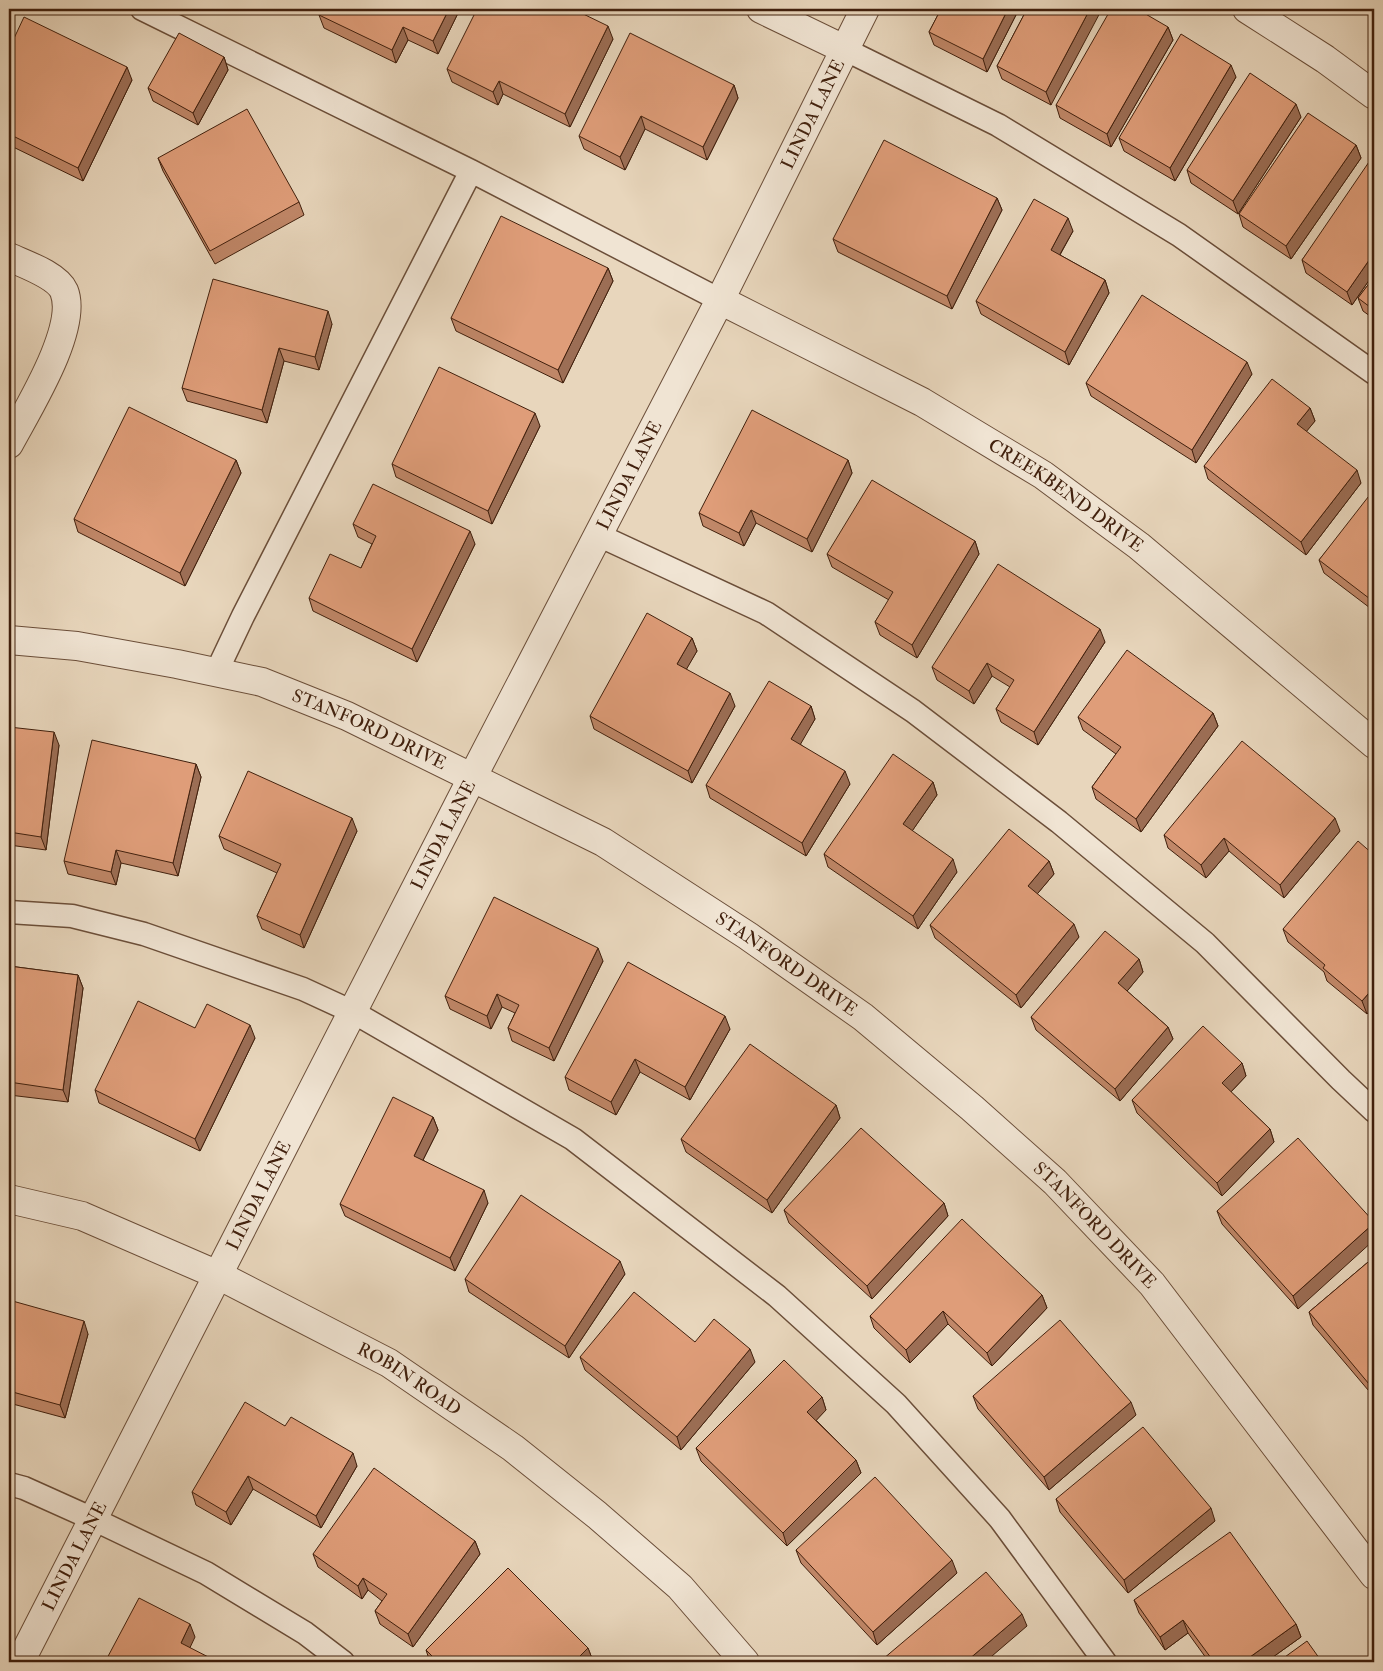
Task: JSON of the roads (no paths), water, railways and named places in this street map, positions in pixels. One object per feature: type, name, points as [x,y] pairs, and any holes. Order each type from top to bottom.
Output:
[{"type":"street","points":[[761,9],[844,49]]},
{"type":"street","name":"LINDA LANE","points":[[20,1662],[472,778],[720,300],[865,9]]},
{"type":"street","points":[[1247,9],[1325,59],[1374,95]]},
{"type":"street","points":[[9,257],[54,279],[64,291],[67,316],[55,357],[9,444]]},
{"type":"street","name":"CREEKBEND DRIVE","points":[[720,300],[922,402],[1043,475],[1139,546],[1374,744]]},
{"type":"street","name":"STANFORD DRIVE","points":[[9,640],[77,646],[262,682],[346,716],[603,842],[748,936],[863,1016],[972,1108],[1055,1182],[1152,1284],[1374,1575]]},
{"type":"street","name":"ROBIN ROAD","points":[[9,1199],[82,1216],[218,1275],[389,1363],[513,1448],[597,1515],[680,1587],[745,1662]]},
{"type":"lane","points":[[142,9],[471,171],[720,300]]},
{"type":"lane","points":[[844,49],[998,125],[1171,230],[1374,373]]},
{"type":"lane","points":[[216,673],[247,607],[471,171]]},
{"type":"lane","points":[[598,535],[766,613],[913,711],[1059,822],[1205,943],[1374,1111]]},
{"type":"lane","points":[[9,912],[72,916],[144,934],[304,990],[353,1012],[573,1139],[776,1296],[896,1404],[993,1511],[1105,1662]]},
{"type":"lane","points":[[9,1484],[24,1488],[93,1519],[206,1573],[305,1633],[343,1662]]}]
